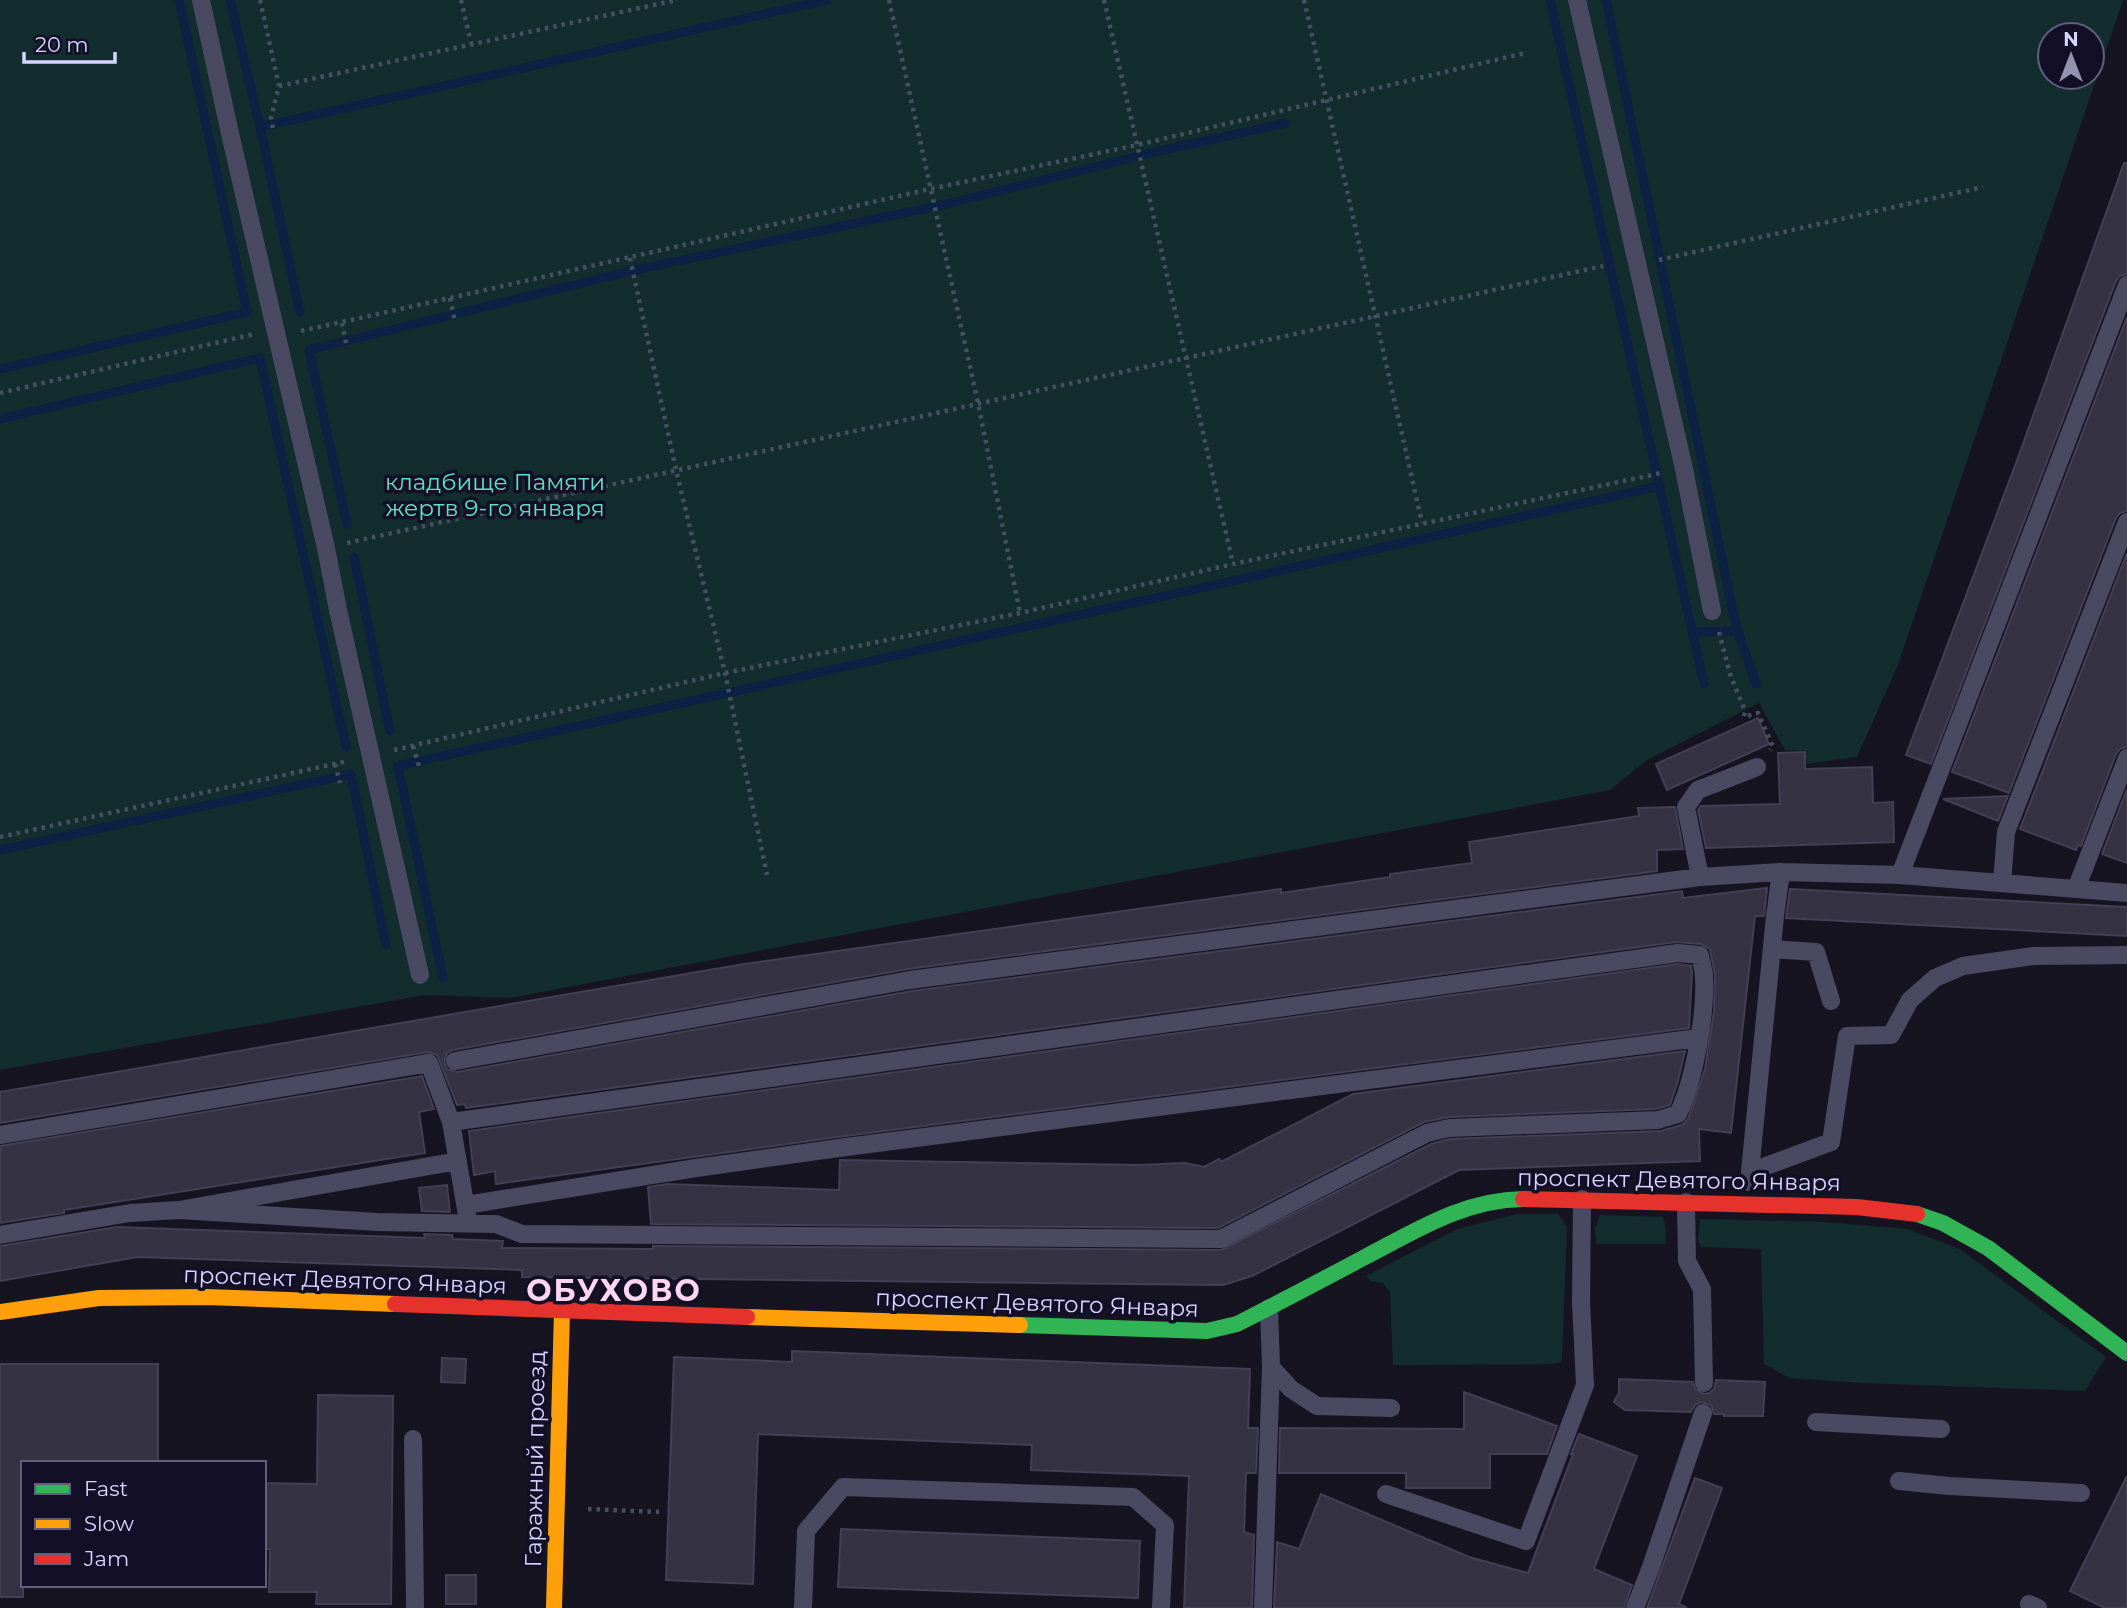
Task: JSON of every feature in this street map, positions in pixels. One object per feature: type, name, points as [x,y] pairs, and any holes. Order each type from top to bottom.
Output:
[{"type":"street","name":"проспект Девятого Января","points":[[0,1312],[99,1298],[181,1297],[1207,1331],[1237,1324],[1427,1224],[1466,1207],[1503,1199],[1582,1199],[1888,1209],[1916,1214],[1943,1223],[1988,1248],[2127,1353]]},
{"type":"street","name":"Гаражный проезд","points":[[554,1608],[562,1311]]},
{"type":"lane","points":[[201,0],[420,975]]},
{"type":"lane","points":[[1577,0],[1684,469],[1712,611]]},
{"type":"lane","points":[[1900,875],[2127,285]]},
{"type":"lane","points":[[2002,883],[2006,832],[2127,522]]},
{"type":"lane","points":[[2076,889],[2127,758]]},
{"type":"lane","points":[[1700,877],[1686,807],[1698,790],[1757,767]]},
{"type":"lane","points":[[1747,1203],[1781,872]]},
{"type":"lane","points":[[455,1061],[910,980],[1700,877],[1781,872],[1900,875],[2127,893]]},
{"type":"lane","points":[[1772,949],[1816,952],[1831,1001]]},
{"type":"lane","points":[[451,1122],[1678,953],[1700,955],[1704,976],[1702,1023],[1687,1096],[1678,1114],[1658,1120],[1449,1128],[1427,1133],[1221,1239],[522,1234],[467,1214]]},
{"type":"lane","points":[[1750,1172],[1831,1142],[1847,1036],[1891,1035],[1910,1000],[1935,978],[1963,966],[2034,956],[2127,955]]},
{"type":"lane","points":[[179,1210],[377,1222],[467,1214],[696,1168],[1698,1038]]},
{"type":"lane","points":[[0,1135],[429,1063],[451,1122],[467,1214]]},
{"type":"lane","points":[[0,1235],[130,1213],[179,1210],[458,1161]]},
{"type":"lane","points":[[1386,1494],[1526,1541],[1585,1385],[1581,1302],[1582,1199]]},
{"type":"lane","points":[[1686,1202],[1686,1261],[1702,1289],[1704,1383]]},
{"type":"lane","points":[[1263,1608],[1271,1367],[1269,1308]]},
{"type":"lane","points":[[1271,1367],[1292,1389],[1317,1406],[1391,1408]]},
{"type":"lane","points":[[1635,1608],[1703,1413]]},
{"type":"lane","points":[[1816,1422],[1941,1429]]},
{"type":"lane","points":[[413,1439],[415,1608]]},
{"type":"lane","points":[[1899,1481],[2081,1493]]},
{"type":"lane","points":[[803,1608],[806,1531],[843,1487],[1133,1497],[1165,1525],[1161,1608]]},
{"type":"path","points":[[260,0],[279,86],[271,117],[273,129]]},
{"type":"path","points":[[461,0],[471,43]]},
{"type":"path","points":[[639,0],[640,8]]},
{"type":"path","points":[[279,86],[677,0]]},
{"type":"path","points":[[889,0],[978,402],[1020,613]]},
{"type":"path","points":[[1104,0],[1233,564]]},
{"type":"path","points":[[1304,0],[1422,523]]},
{"type":"path","points":[[0,393],[275,329],[305,331],[450,299],[929,189],[1138,145],[1525,53]]},
{"type":"path","points":[[1670,257],[1983,187]]},
{"type":"path","points":[[629,258],[725,673],[767,875]]},
{"type":"path","points":[[326,548],[1603,266]]},
{"type":"path","points":[[450,299],[455,322]]},
{"type":"path","points":[[342,323],[347,348]]},
{"type":"path","points":[[0,837],[371,756],[725,673],[1020,613],[1233,564],[1651,476]]},
{"type":"path","points":[[1720,638],[1730,674],[1745,711],[1744,717],[1758,713],[1773,747],[1757,767]]},
{"type":"path","points":[[414,746],[419,766]]},
{"type":"path","points":[[335,764],[340,783]]},
{"type":"path","points":[[584,1509],[659,1511]]},
{"type":"green space","name":"кладбище Памяти жертв 9-го января","points":[[0,0],[2123,0],[2106,50],[2106,21],[2036,21],[2036,91],[2092,91],[1898,665],[1857,757],[1807,764],[1806,751],[1785,750],[1759,703],[1647,760],[1610,790],[510,998],[425,995],[0,1070]]},
{"type":"green space","points":[[1517,1214],[1558,1214],[1567,1226],[1562,1361],[1554,1364],[1393,1365],[1390,1292],[1383,1283],[1371,1281],[1366,1276],[1457,1229]]},
{"type":"green space","points":[[1600,1215],[1663,1217],[1666,1244],[1596,1244],[1595,1228]]},
{"type":"green space","points":[[1700,1219],[1825,1222],[1907,1229],[1960,1249],[2106,1357],[2085,1391],[1789,1378],[1764,1364],[1761,1249],[1701,1247],[1698,1241]]},
{"type":"building","points":[[2124,163],[2127,163],[2127,274],[2116,281],[1931,764],[1906,755],[2019,455]]},
{"type":"building","points":[[2127,317],[2127,511],[2116,518],[2009,793],[1952,772]]},
{"type":"building","points":[[2127,553],[2127,747],[2116,754],[2081,846],[2078,845],[2076,850],[2020,829]]},
{"type":"building","points":[[1758,718],[1769,744],[1667,790],[1656,764]]},
{"type":"building","points":[[1805,752],[1805,769],[1872,767],[1873,803],[1893,802],[1894,842],[1706,848],[1698,810],[1701,806],[1780,804],[1778,753]]},
{"type":"building","points":[[2127,789],[2127,863],[2102,854]]},
{"type":"building","points":[[2008,796],[1998,821],[1943,799]]},
{"type":"building","points":[[1675,807],[1683,849],[1657,850],[1657,871],[908,969],[453,1050],[447,1053],[444,1062],[447,1069],[457,1072],[912,991],[1682,891],[1683,898],[1767,888],[1764,916],[1755,916],[1731,1133],[1699,1129],[1700,1161],[1459,1170],[1252,1276],[1223,1285],[522,1277],[522,1270],[137,1257],[0,1281],[0,1246],[117,1227],[425,1238],[424,1234],[452,1235],[453,1239],[503,1241],[502,1248],[653,1249],[653,1246],[1221,1250],[1431,1144],[1450,1139],[1661,1131],[1682,1125],[1688,1119],[1705,1069],[1714,1011],[1715,976],[1710,949],[1701,944],[1676,942],[466,1108],[465,1104],[457,1105],[437,1055],[428,1052],[0,1123],[0,1092],[744,964],[1281,889],[1281,893],[1390,877],[1390,874],[1472,863],[1469,842],[1639,816],[1638,808]]},
{"type":"building","points":[[1790,889],[2127,907],[2127,936],[1786,918]]},
{"type":"building","points":[[1678,964],[1691,966],[1689,1028],[845,1136],[496,1184],[495,1171],[474,1175],[469,1131]]},
{"type":"building","points":[[1685,1051],[1670,1105],[1656,1109],[1449,1117],[1424,1122],[1218,1228],[651,1224],[648,1187],[667,1184],[839,1190],[840,1160],[1139,1165],[1185,1163],[1204,1167],[1219,1159],[1221,1162],[1353,1094]]},
{"type":"building","points":[[422,1076],[434,1109],[419,1112],[425,1153],[64,1210],[64,1213],[0,1223],[0,1146]]},
{"type":"building","points":[[447,1185],[450,1212],[422,1211],[419,1188]]},
{"type":"building","points":[[792,1351],[1250,1369],[1248,1428],[1258,1428],[1256,1473],[1246,1473],[1244,1532],[1254,1535],[1252,1608],[1184,1608],[1189,1476],[1031,1470],[1032,1445],[758,1434],[753,1584],[666,1580],[674,1357],[792,1362]]},
{"type":"building","points":[[442,1358],[466,1359],[465,1383],[441,1382]]},
{"type":"building","points":[[0,1364],[158,1364],[158,1461],[21,1461],[23,1597],[0,1597]]},
{"type":"building","points":[[1619,1379],[1693,1382],[1695,1389],[1704,1394],[1714,1389],[1716,1380],[1765,1382],[1763,1416],[1714,1414],[1711,1405],[1701,1402],[1695,1405],[1691,1412],[1625,1410],[1614,1402],[1619,1393]]},
{"type":"building","points":[[1464,1392],[1557,1426],[1547,1454],[1490,1454],[1490,1488],[1406,1488],[1406,1473],[1279,1473],[1280,1428],[1464,1429]]},
{"type":"building","points":[[318,1395],[393,1396],[391,1604],[316,1604],[317,1592],[269,1592],[270,1549],[266,1549],[266,1483],[317,1484]]},
{"type":"building","points":[[1579,1434],[1637,1456],[1594,1569],[1632,1585],[1624,1608],[1274,1608],[1277,1542],[1299,1549],[1321,1494],[1469,1557],[1528,1573]]},
{"type":"building","points":[[2127,1476],[2127,1608],[2105,1608],[2070,1591]]},
{"type":"building","points":[[1695,1478],[1722,1488],[1679,1604],[1687,1608],[1647,1608]]},
{"type":"building","points":[[841,1529],[1140,1541],[1138,1598],[838,1587]]},
{"type":"building","points":[[446,1575],[476,1575],[476,1604],[446,1604]]},
{"type":"waterway","points":[[0,369],[247,312],[179,0]]},
{"type":"waterway","points":[[230,0],[300,312]]},
{"type":"waterway","points":[[260,127],[827,0]]},
{"type":"waterway","points":[[1550,0],[1704,684]]},
{"type":"waterway","points":[[1606,0],[1736,626],[1756,684]]},
{"type":"waterway","points":[[347,524],[309,350],[626,272],[942,205],[1159,151],[1286,123]]},
{"type":"waterway","points":[[0,419],[260,358],[346,747]]},
{"type":"waterway","points":[[443,978],[398,766],[1660,486]]},
{"type":"waterway","points":[[354,557],[390,731]]},
{"type":"waterway","points":[[1693,632],[1738,631]]},
{"type":"waterway","points":[[0,850],[351,774],[386,945]]},
{"type":"traffic: fast","points":[[1020,1325],[1207,1331],[1237,1324],[1441,1218],[1480,1205],[1523,1199]]},
{"type":"traffic: fast","points":[[1917,1214],[1943,1223],[1988,1248],[2127,1353]]},
{"type":"traffic: slow","points":[[0,1312],[99,1298],[206,1297],[395,1304]]},
{"type":"traffic: slow","points":[[554,1608],[562,1311]]},
{"type":"traffic: slow","points":[[747,1317],[1020,1325]]},
{"type":"traffic: jam","points":[[1523,1199],[1857,1207],[1917,1214]]},
{"type":"traffic: jam","points":[[395,1304],[747,1317]]},
{"type":"district","name":"ОБУХОВО","points":[[614,1291]]}]
